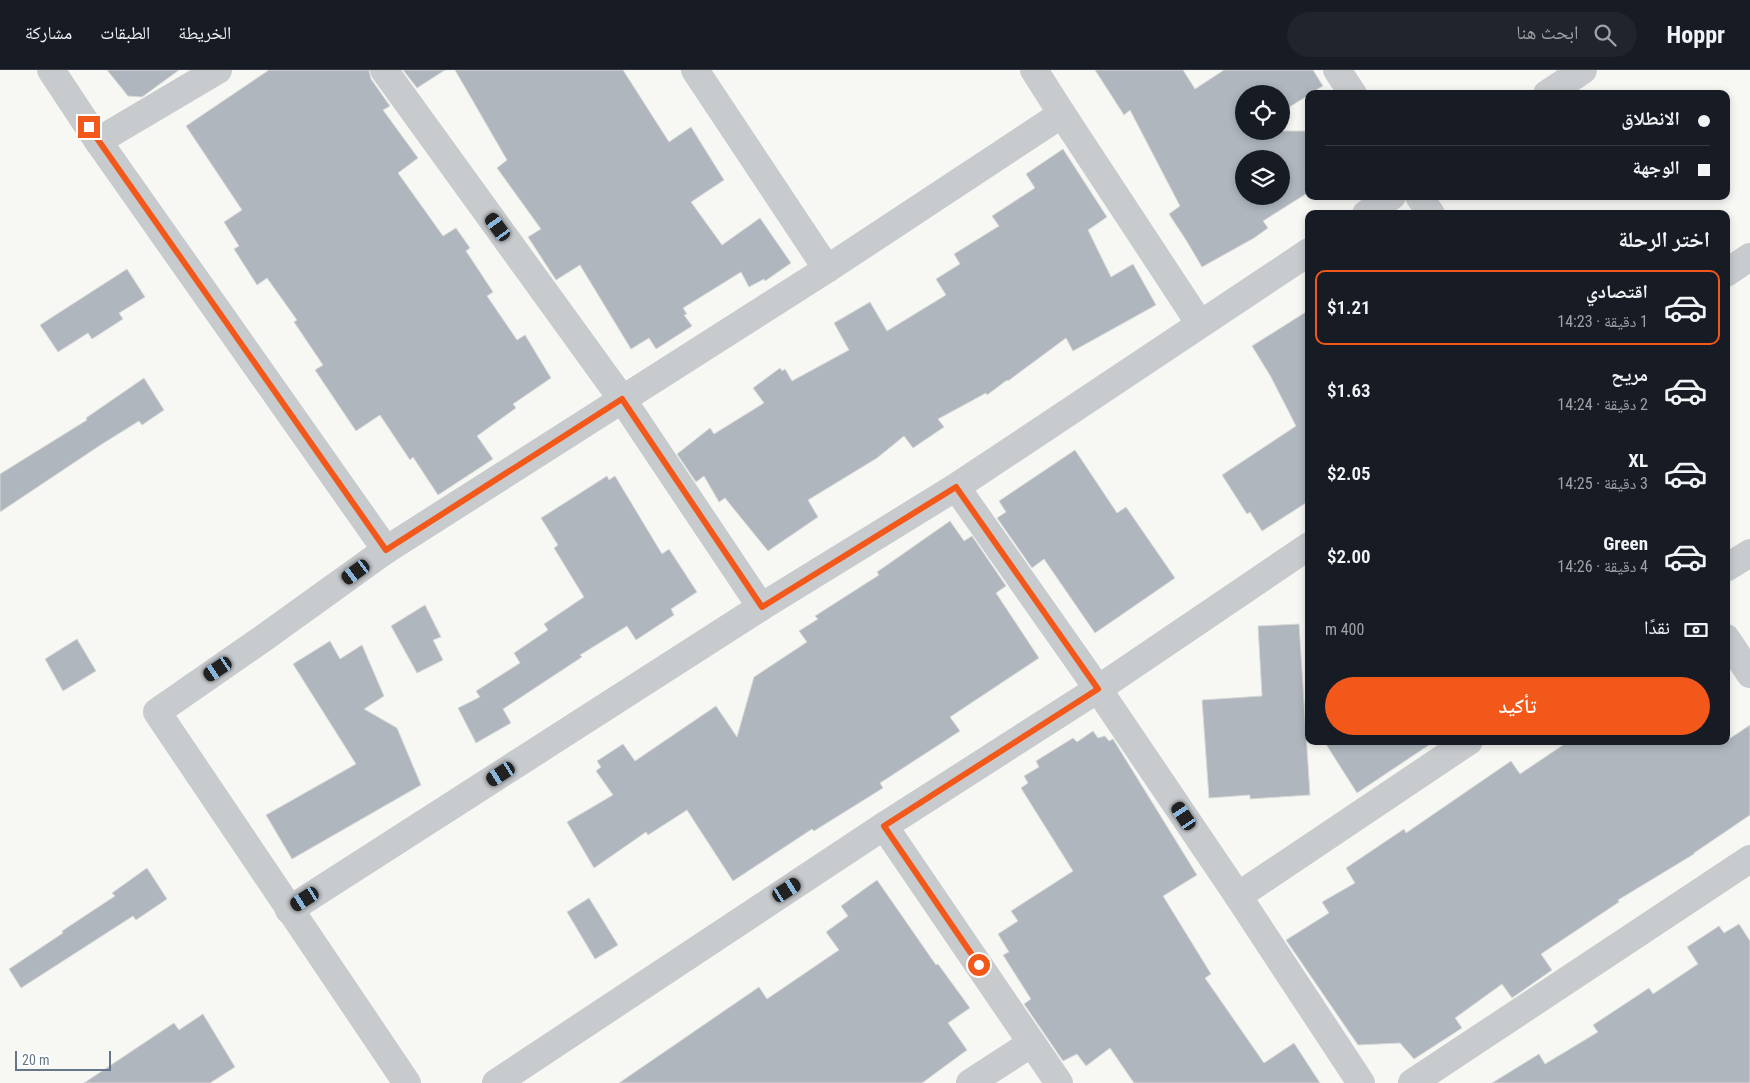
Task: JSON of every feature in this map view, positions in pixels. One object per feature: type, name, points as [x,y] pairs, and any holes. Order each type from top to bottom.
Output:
[{"type":"street","points":[[51,70],[98,141],[386,550]]},
{"type":"street","points":[[98,141],[218,70]]},
{"type":"street","points":[[384,70],[622,399],[762,607]]},
{"type":"street","points":[[695,70],[827,269]]},
{"type":"street","points":[[1034,70],[1200,324]]},
{"type":"street","points":[[1337,70],[1350,90]]},
{"type":"street","points":[[1553,90],[1583,70]]},
{"type":"street","points":[[407,1083],[157,712],[265,638],[386,550],[827,269],[1062,114]]},
{"type":"street","points":[[1372,210],[1386,200]]},
{"type":"street","points":[[289,910],[762,607],[956,487],[1305,255]]},
{"type":"street","points":[[1730,270],[1750,257]]},
{"type":"street","points":[[956,487],[1098,689],[1238,896],[1361,1083]]},
{"type":"street","points":[[496,1083],[884,826],[1098,689],[1305,549]]},
{"type":"street","points":[[1730,566],[1750,553]]},
{"type":"street","points":[[1730,644],[1750,674]]},
{"type":"street","points":[[1238,896],[1464,745]]},
{"type":"street","points":[[884,826],[1059,1083]]},
{"type":"street","points":[[1412,1083],[1750,859]]},
{"type":"street","points":[[970,1083],[1032,1043]]},
{"type":"building","points":[[107,70],[179,70],[142,97],[128,96]]},
{"type":"building","points":[[269,70],[369,70],[371,79],[390,106],[383,110],[418,158],[398,173],[443,236],[456,228],[470,248],[466,251],[493,292],[487,296],[517,340],[525,335],[551,378],[513,404],[516,408],[477,436],[493,459],[438,495],[413,457],[410,460],[380,415],[356,431],[315,370],[323,365],[294,322],[297,320],[267,278],[257,285],[234,249],[239,246],[224,222],[242,210],[186,126]]},
{"type":"building","points":[[403,70],[445,70],[417,88]]},
{"type":"building","points":[[455,70],[623,70],[669,142],[691,127],[724,180],[691,202],[722,245],[760,218],[791,263],[765,281],[764,279],[749,287],[741,272],[683,308],[687,314],[684,315],[692,326],[656,349],[649,338],[631,349],[580,265],[556,280],[528,237],[541,229],[497,168],[507,160]]},
{"type":"building","points":[[1095,70],[1183,70],[1195,89],[1224,70],[1313,70],[1323,86],[1316,90],[1305,90],[1305,97],[1290,107],[1290,85],[1235,85],[1235,140],[1290,140],[1290,131],[1305,131],[1305,195],[1290,204],[1290,150],[1235,150],[1235,205],[1288,205],[1263,221],[1268,228],[1202,267],[1169,214],[1180,206],[1130,110],[1124,115]]},
{"type":"building","points":[[1063,149],[1107,217],[1088,230],[1111,277],[1133,264],[1156,305],[1073,351],[1066,338],[987,395],[986,393],[938,419],[944,427],[913,448],[904,436],[877,458],[808,500],[818,517],[768,551],[725,498],[719,502],[704,476],[696,482],[677,454],[710,428],[714,434],[764,403],[753,388],[780,368],[782,371],[785,369],[792,381],[849,350],[834,323],[870,302],[887,331],[946,295],[936,279],[960,264],[954,254],[999,226],[992,216],[1035,188],[1026,174]]},
{"type":"building","points":[[127,269],[145,297],[119,313],[123,319],[92,339],[88,333],[58,352],[40,325]]},
{"type":"building","points":[[1305,313],[1305,504],[1262,531],[1250,512],[1247,514],[1222,475],[1296,426],[1271,377],[1252,346]]},
{"type":"building","points":[[144,378],[164,410],[142,425],[139,421],[102,444],[0,512],[0,474],[87,420],[86,418]]},
{"type":"building","points":[[1075,450],[1117,513],[1126,507],[1175,578],[1095,633],[1044,559],[1032,568],[997,518],[1006,512],[999,501]]},
{"type":"building","points":[[607,476],[609,480],[615,476],[662,554],[669,549],[697,592],[671,609],[674,615],[636,640],[627,626],[580,655],[582,657],[503,709],[511,723],[476,743],[458,708],[480,697],[476,691],[520,663],[514,653],[548,630],[544,624],[584,597],[554,548],[558,545],[541,518]]},
{"type":"building","points":[[950,521],[964,541],[972,536],[1006,586],[996,593],[1039,658],[950,717],[960,731],[880,783],[883,788],[814,831],[812,829],[733,881],[687,810],[648,835],[646,832],[594,868],[567,822],[613,795],[596,771],[601,767],[597,761],[623,744],[635,761],[716,706],[737,737],[754,677],[807,642],[799,631],[818,619],[815,616],[879,575],[877,572]]},
{"type":"building","points":[[425,605],[441,637],[433,640],[443,660],[417,673],[391,626]]},
{"type":"building","points":[[1299,624],[1305,745],[1307,745],[1310,795],[1250,799],[1250,795],[1209,798],[1202,700],[1262,696],[1258,626]]},
{"type":"building","points":[[77,639],[96,671],[63,691],[45,659]]},
{"type":"building","points":[[330,641],[340,659],[362,645],[384,696],[364,709],[397,728],[421,785],[292,859],[266,815],[356,764],[293,664]]},
{"type":"building","points":[[1750,725],[1750,815],[1694,854],[1618,900],[1619,902],[1541,954],[1552,970],[1512,998],[1502,984],[1455,1018],[1462,1028],[1414,1059],[1400,1043],[1358,1045],[1286,940],[1329,913],[1322,902],[1355,883],[1346,868],[1404,829],[1406,833],[1511,761],[1520,774],[1563,745],[1730,745],[1730,738]]},
{"type":"building","points":[[1093,731],[1098,738],[1105,736],[1109,741],[1113,739],[1197,875],[1163,896],[1211,974],[1205,978],[1264,1063],[1294,1043],[1320,1083],[1134,1083],[1110,1048],[1086,1066],[1077,1054],[1063,1061],[1024,1004],[1031,999],[1003,955],[1009,952],[998,934],[1018,921],[1011,911],[1073,871],[1021,788],[1028,783],[1024,776],[1039,767],[1036,761],[1073,738],[1077,742]]},
{"type":"building","points":[[1327,745],[1429,745],[1357,793]]},
{"type":"building","points":[[147,868],[167,899],[136,920],[133,916],[21,988],[9,969],[115,896],[112,893]]},
{"type":"building","points":[[877,880],[936,965],[938,964],[970,1008],[948,1023],[967,1050],[922,1083],[619,1083],[759,987],[767,999],[839,950],[826,932],[848,916],[841,906]]},
{"type":"building","points":[[589,898],[618,945],[595,959],[567,912]]},
{"type":"building","points":[[1739,924],[1750,941],[1750,1083],[1492,1083],[1539,1054],[1545,1064],[1598,1032],[1593,1025],[1649,988],[1653,994],[1698,964],[1687,947],[1719,926],[1724,933]]},
{"type":"building","points":[[203,1014],[235,1067],[210,1083],[84,1083],[174,1023],[179,1030]]},
{"type":"route","points":[[89,127],[386,550],[622,399],[762,607],[956,487],[1098,689],[884,826],[979,965]]}]
